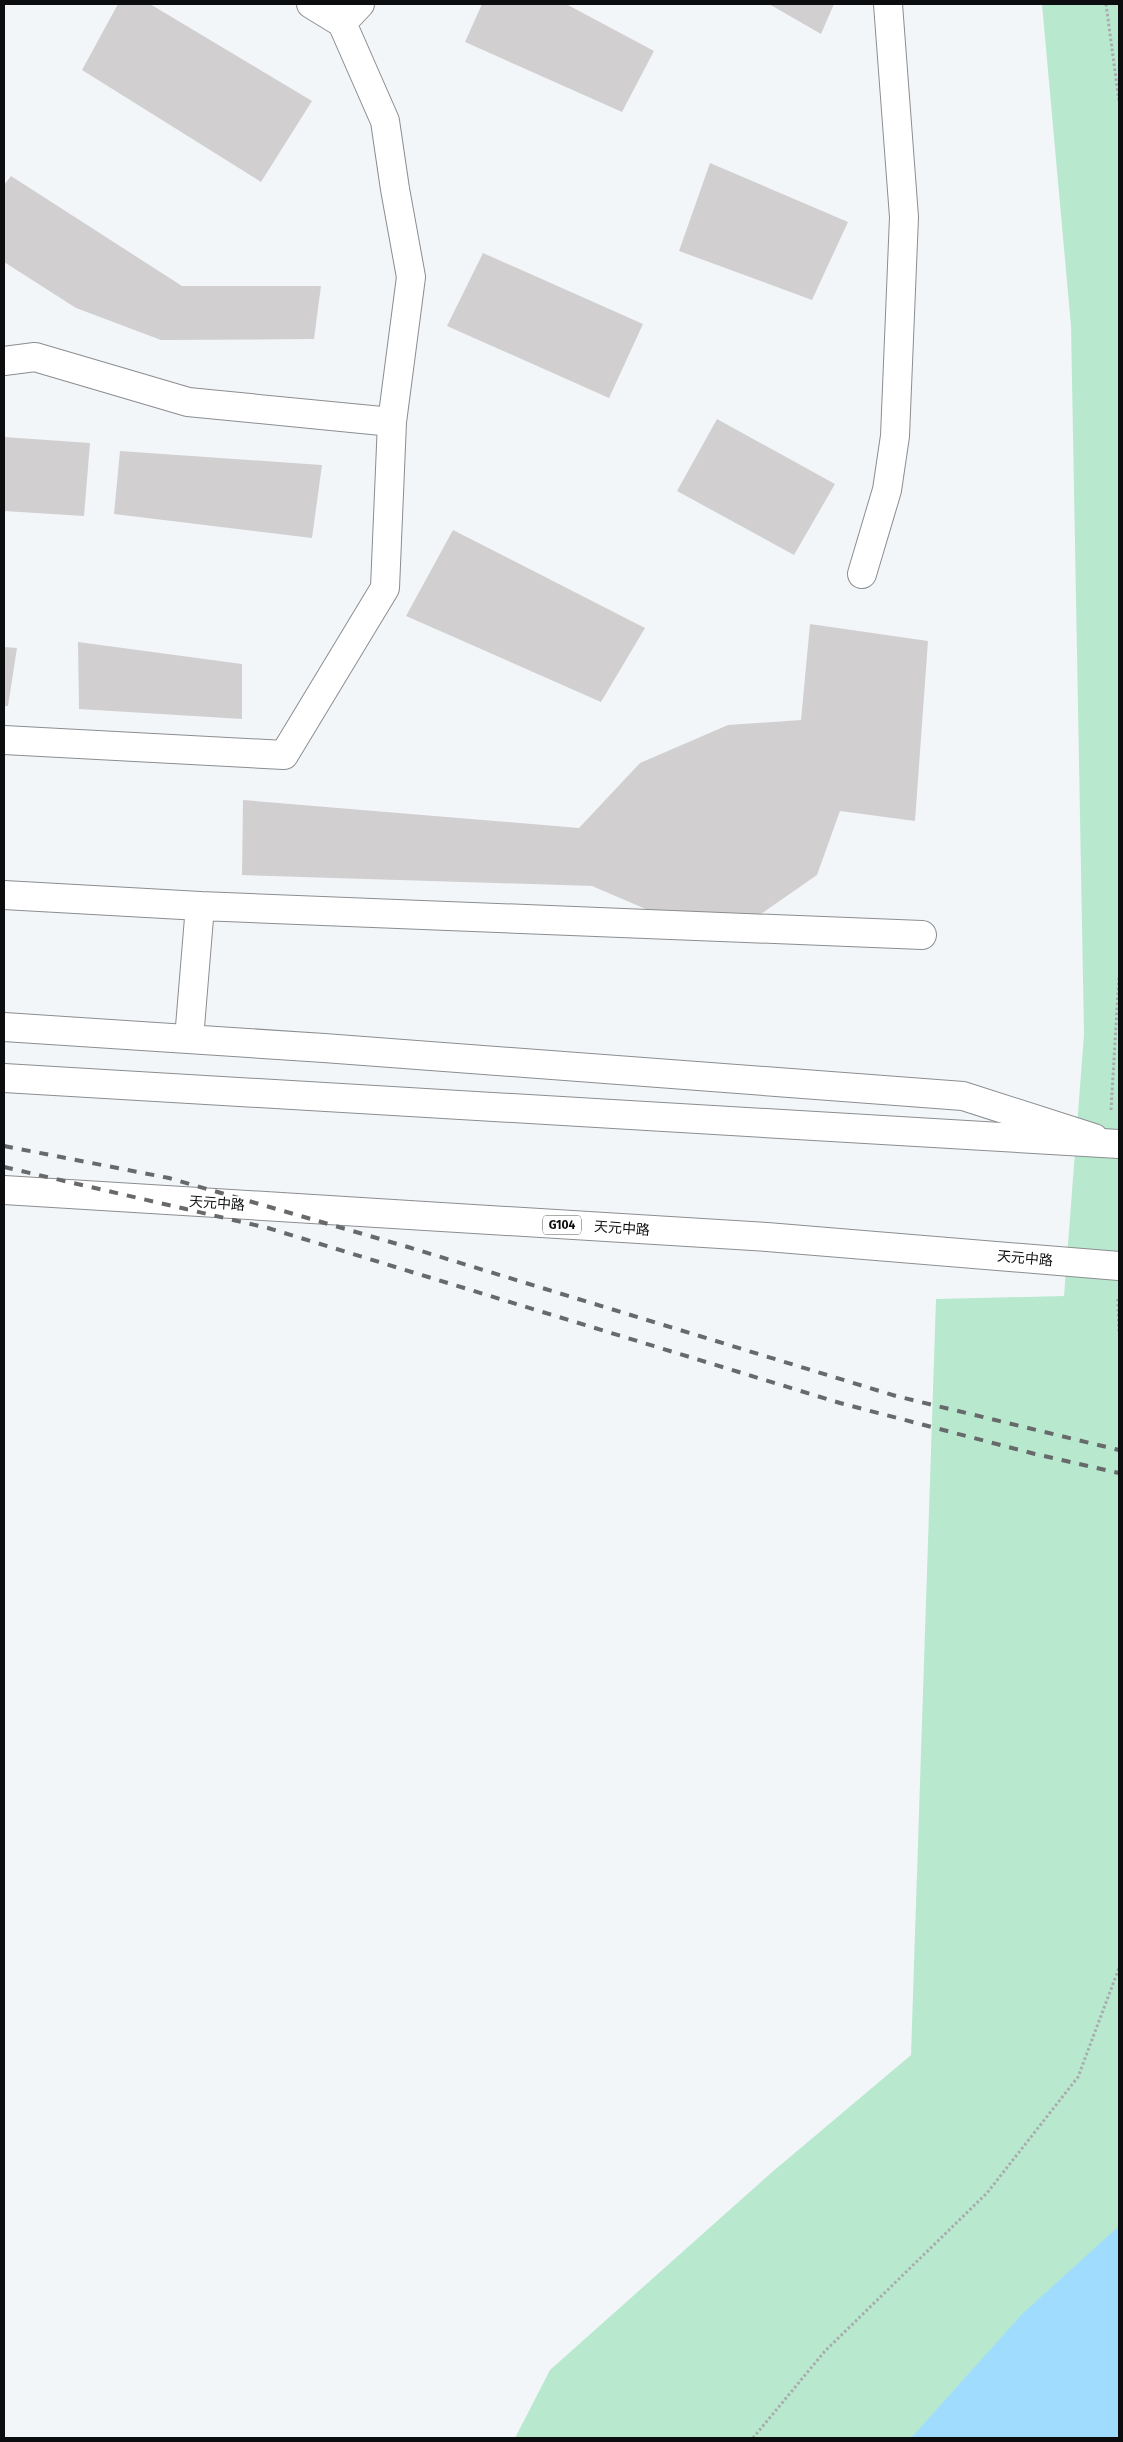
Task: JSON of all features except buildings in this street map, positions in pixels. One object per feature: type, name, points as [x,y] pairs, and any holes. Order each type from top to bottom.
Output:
[{"type":"main road","points":[[4,740],[284,755],[385,588],[392,422],[411,277],[394,189],[385,121],[351,13],[311,4]]},
{"type":"main road","points":[[862,574],[887,490],[895,436],[904,216],[888,4]]},
{"type":"main road","points":[[4,361],[35,358],[188,402],[392,422]]},
{"type":"main road","points":[[4,895],[200,906],[922,935]]},
{"type":"main road","points":[[189,1039],[200,906]]},
{"type":"main road","points":[[4,1027],[963,1096],[1114,1144]]},
{"type":"main road","points":[[4,1078],[1114,1144]]},
{"type":"main road","name":"天元中路","points":[[4,1190],[767,1237],[1119,1266]]},
{"type":"path","points":[[1106,4],[1119,101]]},
{"type":"path","points":[[1114,1144],[1119,976]]},
{"type":"path","points":[[753,2438],[825,2351],[987,2193],[1078,2077],[1119,1968]]},
{"type":"green space","points":[[1042,4],[1119,4],[1119,2438],[515,2438],[550,2370],[771,2173],[911,2055],[936,1299],[1064,1296],[1084,1034],[1071,326]]},
{"type":"water","points":[[1119,2226],[1119,2438],[911,2438],[1022,2314]]},
{"type":"railway","points":[[4,1146],[169,1178],[408,1247],[896,1396],[1119,1450]]},
{"type":"railway","points":[[4,1167],[268,1228],[840,1403],[1035,1454],[1119,1473]]}]
